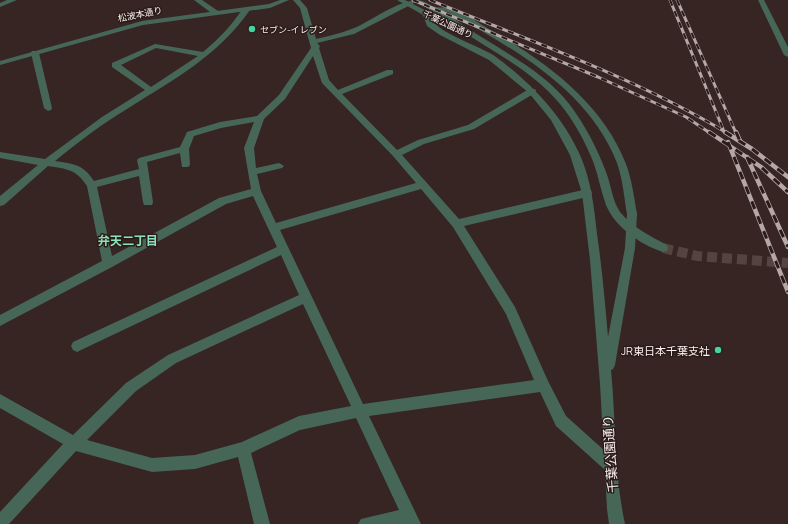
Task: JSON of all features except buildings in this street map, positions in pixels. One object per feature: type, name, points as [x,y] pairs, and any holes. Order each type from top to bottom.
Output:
[{"type":"street","points":[[0,5],[14,0]]},
{"type":"street","points":[[197,0],[217,14]]},
{"type":"street","name":"松波本通り","points":[[0,63],[142,23],[246,10],[270,6],[286,0]]},
{"type":"street","points":[[296,0],[303,8],[326,81],[396,154],[457,224],[511,311],[543,385],[561,421],[610,465]]},
{"type":"street","name":"千葉公園通り","points":[[400,0],[476,38]]},
{"type":"street","points":[[366,524],[411,519],[256,191],[249,148],[260,118],[282,97],[315,44],[351,32],[369,24],[379,17],[417,0]]},
{"type":"street","name":"千葉公園通り","points":[[417,0],[435,9],[476,38]]},
{"type":"street","points":[[761,0],[788,55]]},
{"type":"street","points":[[435,9],[450,10],[516,48],[544,67],[571,89],[607,135],[620,159],[632,214],[630,248],[625,288],[615,323],[606,384]]},
{"type":"street","points":[[0,202],[46,162],[106,118],[204,55],[241,20],[246,10]]},
{"type":"street","points":[[426,14],[430,24],[443,33],[492,58],[532,92],[555,119],[575,155],[587,193],[595,260],[606,384]]},
{"type":"street","points":[[476,38],[517,62],[541,81],[566,106],[584,132],[602,172],[609,202],[616,214],[624,224],[636,233],[663,248]]},
{"type":"street","points":[[150,90],[115,65],[155,46],[204,55]]},
{"type":"street","points":[[35,53],[48,108]]},
{"type":"street","points":[[337,93],[390,72]]},
{"type":"street","points":[[396,154],[421,142],[470,127],[532,92]]},
{"type":"street","points":[[185,165],[184,148],[190,134],[220,125],[260,118]]},
{"type":"street","points":[[148,202],[142,160],[184,148]]},
{"type":"street","points":[[0,155],[73,167],[84,172],[92,185],[108,264]]},
{"type":"street","points":[[252,172],[279,166]]},
{"type":"street","points":[[92,185],[144,171]]},
{"type":"street","points":[[273,228],[423,185]]},
{"type":"street","points":[[0,321],[223,201],[256,191]]},
{"type":"street","points":[[457,224],[587,193]]},
{"type":"street","points":[[77,346],[283,249]]},
{"type":"street","points":[[0,523],[74,443],[131,387],[172,359],[306,297]]},
{"type":"street","name":"千葉公園通り","points":[[606,384],[610,465],[614,509],[617,524]]},
{"type":"street","points":[[0,401],[74,443],[152,465],[195,462],[243,449],[299,423],[359,411],[543,385]]},
{"type":"street","points":[[243,449],[262,524]]},
{"type":"tunnel","points":[[663,248],[697,256],[788,263]]},
{"type":"railway","points":[[413,0],[598,77],[686,117],[710,133]]},
{"type":"railway","points":[[430,0],[619,77],[692,113],[727,133]]},
{"type":"railway","points":[[670,0],[723,129]]},
{"type":"railway","points":[[677,0],[736,133]]},
{"type":"railway","points":[[709,132],[730,146]]},
{"type":"railway","points":[[725,132],[752,149],[788,177]]},
{"type":"railway","points":[[736,132],[740,141]]},
{"type":"railway","points":[[728,142],[730,146]]},
{"type":"railway","points":[[730,146],[747,158]]},
{"type":"railway","points":[[730,146],[788,292]]},
{"type":"railway","points":[[747,158],[761,167],[788,192]]},
{"type":"railway","points":[[747,158],[788,247]]},
{"type":"place","name":"セブン-イレブン","points":[[252,29]]},
{"type":"place","name":"JR東日本千葉支社","points":[[718,350]]},
{"type":"district","name":"弁天二丁目","points":[[128,240]]}]
